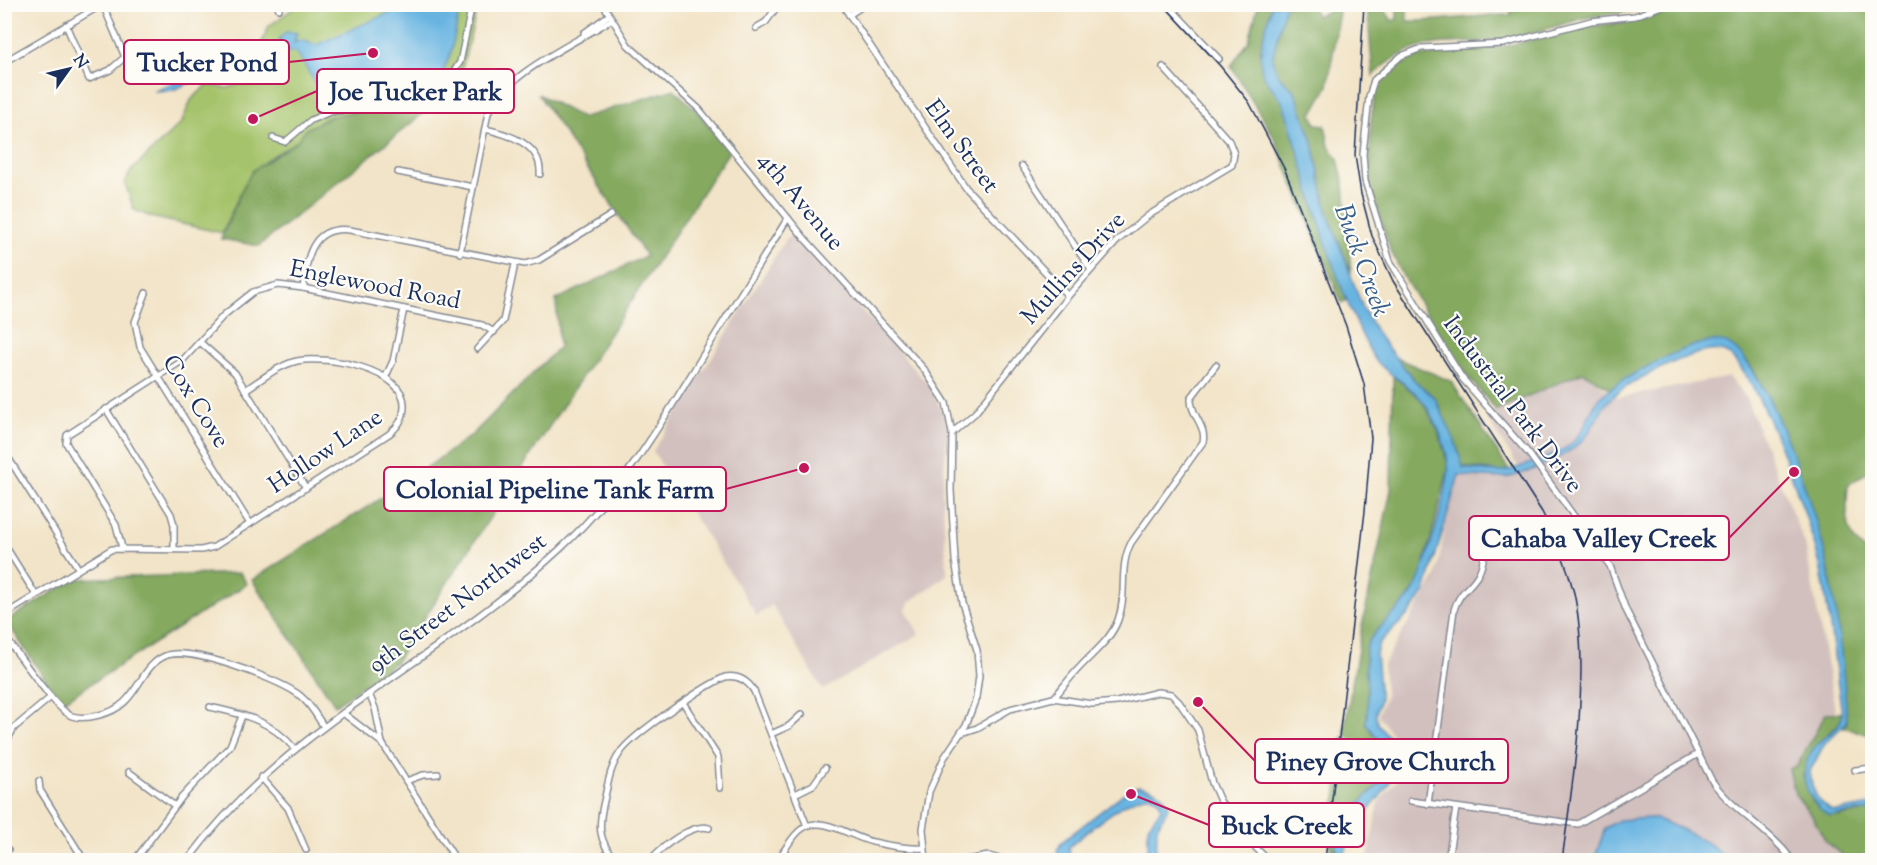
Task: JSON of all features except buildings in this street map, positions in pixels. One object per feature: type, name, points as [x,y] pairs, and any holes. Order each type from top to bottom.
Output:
[{"type":"street","points":[[273,138],[285,142],[311,120],[330,112],[391,103],[445,85],[460,62],[472,4]]},
{"type":"street","name":"4th Avenue","points":[[603,4],[637,55],[699,109],[788,218],[934,382],[946,403],[952,433],[951,502],[956,570],[980,667],[976,698],[962,733],[944,758],[929,792],[924,816],[926,861]]},
{"type":"street","points":[[756,28],[766,22],[779,4]]},
{"type":"street","name":"Elm Street","points":[[842,4],[966,188],[989,216],[1068,296]]},
{"type":"street","points":[[849,15],[866,4]]},
{"type":"street","points":[[1167,4],[1219,59]]},
{"type":"street","name":"Industrial Park Drive","points":[[1667,4],[1635,16],[1591,21],[1503,44],[1422,48],[1390,64],[1374,80],[1369,97],[1363,154],[1365,181],[1390,261],[1462,378],[1529,454],[1610,566],[1626,610],[1698,754],[1726,799],[1779,845],[1792,861]]},
{"type":"street","points":[[4,62],[103,5],[135,77]]},
{"type":"street","points":[[460,253],[491,107],[501,92],[610,17]]},
{"type":"street","points":[[66,25],[89,79],[110,70],[125,57]]},
{"type":"street","name":"Mullins Drive","points":[[952,433],[975,413],[1091,270],[1139,222],[1224,172],[1236,160],[1229,141],[1163,67]]},
{"type":"street","points":[[485,129],[511,135],[524,143],[539,164],[540,174]]},
{"type":"street","points":[[1022,166],[1091,270]]},
{"type":"street","points":[[398,172],[473,187]]},
{"type":"street","points":[[303,288],[313,245],[323,234],[335,230],[350,230],[515,264],[539,260],[611,215]]},
{"type":"street","name":"9th Street Northwest","points":[[188,861],[231,807],[261,777],[324,727],[531,576],[591,519],[646,446],[788,218]]},
{"type":"street","points":[[477,349],[504,318],[515,264]]},
{"type":"street","name":"Englewood Road","points":[[122,548],[116,525],[65,440],[69,433],[182,361],[201,343],[218,321],[253,292],[278,285],[303,288],[482,325],[494,332]]},
{"type":"street","name":"Cox Cove","points":[[146,293],[136,315],[135,334],[140,347],[250,524]]},
{"type":"street","points":[[386,376],[393,361],[404,309]]},
{"type":"street","points":[[201,343],[229,367],[306,488]]},
{"type":"street","name":"Hollow Lane","points":[[122,548],[211,548],[390,434],[398,426],[403,415],[404,401],[396,384],[386,376],[350,366],[307,360],[284,366],[245,390]]},
{"type":"street","points":[[1054,698],[1106,641],[1116,626],[1122,603],[1124,557],[1131,543],[1203,442],[1203,430],[1192,411],[1191,398],[1216,365]]},
{"type":"street","points":[[106,409],[171,514],[174,525],[174,549]]},
{"type":"street","points":[[4,451],[78,568]]},
{"type":"street","points":[[4,544],[36,595]]},
{"type":"street","points":[[4,615],[106,552],[122,548]]},
{"type":"street","points":[[1428,804],[1454,610],[1461,596],[1480,575],[1484,553]]},
{"type":"street","points":[[4,636],[51,697],[72,716],[90,717],[109,713],[123,705],[160,658],[179,653],[242,668],[276,681],[299,695],[324,727]]},
{"type":"street","points":[[615,861],[604,846],[599,827],[614,761],[630,740],[722,678],[740,677],[750,684],[807,826]]},
{"type":"street","points":[[962,733],[977,728],[1010,709],[1054,698],[1085,704],[1117,702],[1158,692],[1174,696],[1198,730],[1212,783],[1220,801],[1251,843],[1268,861]]},
{"type":"street","points":[[369,694],[375,708],[382,743]]},
{"type":"street","points":[[4,746],[14,728],[51,697]]},
{"type":"street","points":[[684,704],[718,757],[720,788]]},
{"type":"street","points":[[210,707],[272,726],[295,749]]},
{"type":"street","points":[[343,713],[382,743],[456,861]]},
{"type":"street","points":[[771,734],[789,726],[802,714]]},
{"type":"street","points":[[135,861],[175,806],[230,746],[242,716]]},
{"type":"street","points":[[1411,801],[1578,824],[1698,754]]},
{"type":"street","points":[[795,794],[813,785],[825,768]]},
{"type":"street","points":[[1855,770],[1872,768]]},
{"type":"street","points":[[129,772],[175,806]]},
{"type":"street","points":[[406,781],[423,775],[438,774]]},
{"type":"street","points":[[261,777],[288,808],[306,850]]},
{"type":"street","points":[[39,781],[40,790],[84,861]]},
{"type":"street","points":[[1448,861],[1456,808]]},
{"type":"street","points":[[777,861],[794,835],[807,826],[828,826],[874,843],[924,848]]},
{"type":"street","points":[[650,861],[664,846],[677,838],[698,829],[709,828]]},
{"type":"street","points":[[442,861],[452,854]]},
{"type":"street","points":[[967,861],[989,856],[1003,861]]},
{"type":"shaded area","points":[[794,234],[932,389],[948,425],[942,491],[947,575],[909,603],[906,610],[919,634],[823,690],[772,605],[757,616],[653,451],[786,239]]},
{"type":"shaded area","points":[[1583,372],[1617,398],[1729,377],[1745,396],[1805,544],[1836,715],[1824,737],[1807,782],[1850,860],[1367,860],[1379,802],[1398,778],[1401,747],[1378,715],[1385,696],[1383,665],[1436,576],[1455,475],[1503,480],[1521,471],[1485,415]]},
{"type":"green space","points":[[298,5],[478,5],[461,72],[437,95],[329,117],[306,129],[296,142],[267,159],[243,187],[222,233],[151,217],[134,210],[125,183],[131,171],[182,122],[191,100],[207,85],[227,88],[244,83],[269,26]]},
{"type":"green space","points":[[1258,5],[1272,5],[1260,52],[1263,73],[1282,97],[1315,210],[1347,299],[1342,304],[1274,137],[1231,66],[1249,41]]},
{"type":"green space","points":[[1285,5],[1313,5],[1316,16],[1336,8],[1339,12],[1328,86],[1312,114],[1316,124],[1325,125],[1329,146],[1338,159],[1344,183],[1351,274],[1327,211],[1312,139],[1295,92],[1278,75],[1272,59]]},
{"type":"green space","points":[[1367,5],[1387,5],[1385,10],[1392,21],[1397,19],[1397,5],[1406,5],[1408,21],[1512,15],[1508,5],[1659,5],[1591,17],[1506,39],[1421,47],[1405,52],[1373,76]]},
{"type":"green space","points":[[1688,5],[1872,5],[1872,469],[1848,485],[1847,515],[1856,542],[1863,549],[1872,553],[1872,736],[1844,727],[1847,722],[1837,625],[1823,547],[1792,453],[1764,389],[1750,366],[1738,353],[1708,342],[1637,372],[1611,389],[1583,372],[1496,410],[1457,364],[1403,276],[1390,249],[1369,181],[1371,119],[1376,87],[1387,72],[1419,56],[1505,46],[1591,26],[1637,21]]},
{"type":"green space","points":[[674,89],[696,110],[730,150],[395,663],[335,705],[252,580],[405,483],[473,434],[559,347],[556,300],[646,256],[538,94],[582,118]]},
{"type":"green space","points":[[436,95],[441,99],[259,246],[221,239],[243,187],[253,170],[296,142],[306,129],[329,117]]},
{"type":"green space","points":[[1396,358],[1451,381],[1509,470],[1499,472],[1460,466],[1459,453],[1435,398],[1415,381]]},
{"type":"green space","points":[[1393,376],[1421,399],[1438,430],[1449,467],[1420,581],[1401,609],[1370,639],[1366,648],[1370,704],[1366,723],[1385,752],[1386,774],[1344,732],[1361,631],[1391,490]]},
{"type":"green space","points":[[240,573],[247,584],[61,703],[6,621],[74,579]]},
{"type":"green space","points":[[1826,713],[1842,713],[1841,722],[1828,734],[1803,775],[1813,802],[1838,816],[1872,810],[1872,860],[1848,860],[1827,843],[1812,816],[1795,794],[1789,769],[1797,766]]},
{"type":"green space","points":[[1343,737],[1383,778],[1369,794],[1335,848],[1338,860],[1329,860]]},
{"type":"water","points":[[407,5],[451,5],[458,19],[451,52],[439,82],[425,82],[383,93],[330,100],[324,98],[298,54],[292,51],[233,64],[173,90],[153,91],[231,58],[284,47],[279,39],[286,32],[297,33],[294,43],[301,40],[316,45]]},
{"type":"water","points":[[1272,5],[1285,5],[1272,59],[1278,75],[1295,92],[1312,139],[1327,211],[1363,308],[1380,338],[1415,381],[1435,398],[1455,441],[1463,468],[1506,471],[1566,448],[1576,439],[1600,398],[1608,391],[1620,382],[1684,350],[1708,342],[1720,342],[1726,343],[1742,356],[1774,410],[1803,482],[1823,546],[1835,606],[1847,722],[1825,743],[1810,771],[1812,786],[1818,799],[1830,810],[1837,811],[1872,805],[1872,810],[1829,816],[1813,801],[1808,792],[1805,773],[1810,754],[1821,740],[1836,728],[1842,714],[1821,570],[1796,488],[1768,417],[1752,387],[1738,364],[1724,352],[1702,352],[1671,363],[1620,391],[1608,401],[1585,438],[1569,451],[1546,464],[1509,477],[1459,475],[1425,592],[1409,614],[1379,643],[1376,654],[1380,699],[1376,713],[1377,723],[1398,748],[1394,773],[1387,787],[1352,834],[1344,860],[1338,860],[1337,842],[1342,826],[1350,813],[1381,782],[1387,771],[1388,758],[1385,748],[1366,723],[1368,713],[1367,646],[1375,633],[1406,601],[1416,586],[1441,510],[1448,465],[1435,421],[1421,399],[1376,360],[1344,294],[1285,109],[1262,71],[1262,46]]},
{"type":"water","points":[[1138,786],[1157,792],[1164,797],[1169,806],[1157,828],[1156,860],[1148,860],[1148,826],[1161,809],[1156,798],[1146,796],[1133,800],[1102,820],[1069,847],[1069,860],[1059,860],[1057,850],[1063,841],[1123,794]]},
{"type":"water","points":[[1651,818],[1681,829],[1704,841],[1722,854],[1726,860],[1594,860],[1605,828],[1619,820]]},
{"type":"railway","points":[[1163,4],[1221,67],[1249,102],[1285,170],[1346,326],[1364,384],[1371,438],[1365,511],[1325,860]]},
{"type":"railway","points":[[1364,4],[1355,155],[1361,194],[1372,236],[1393,281],[1542,512],[1561,551],[1574,593],[1579,624],[1581,691],[1575,761],[1562,860]]},
{"type":"place","name":"Tucker Pond","points":[[373,53]]},
{"type":"place","name":"Joe Tucker Park","points":[[253,119]]},
{"type":"place","name":"Colonial Pipeline Tank Farm","points":[[804,468]]},
{"type":"place","name":"Cahaba Valley Creek","points":[[1794,472]]},
{"type":"place","name":"Piney Grove Church","points":[[1198,702]]},
{"type":"place","name":"Buck Creek","points":[[1131,794]]}]
